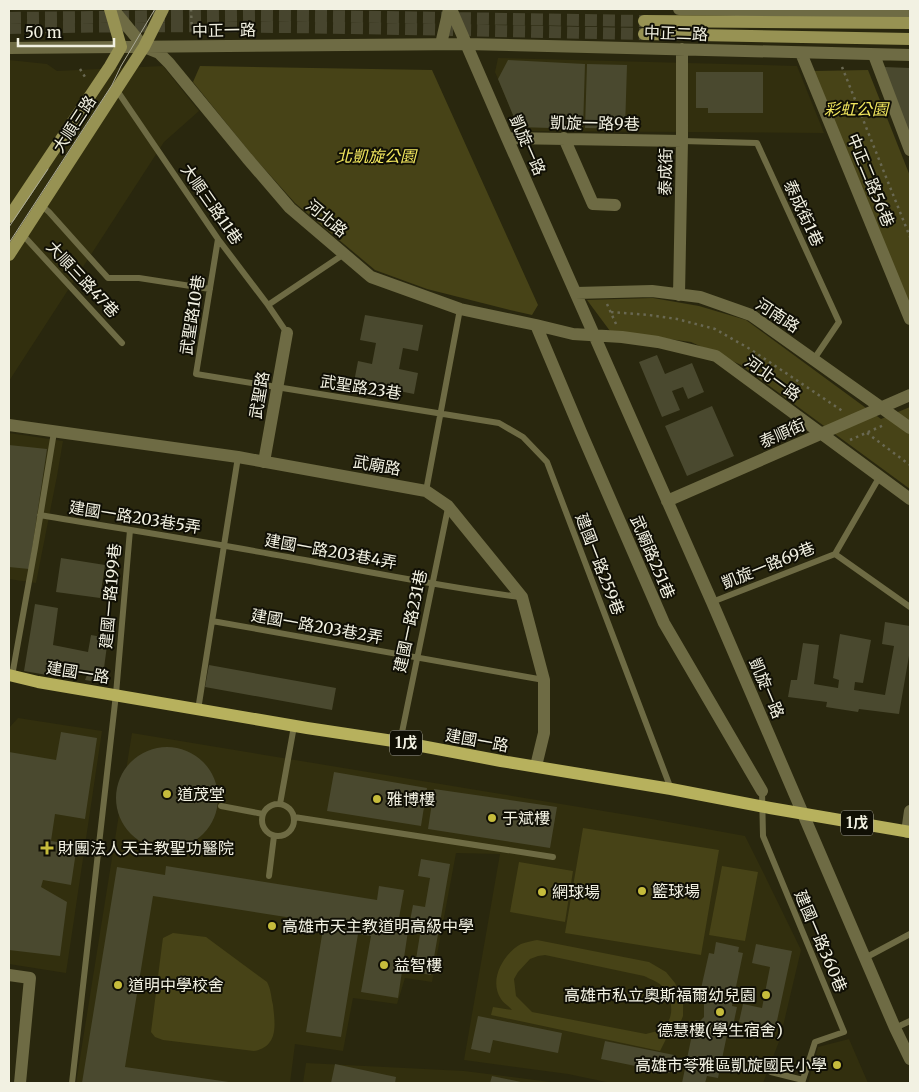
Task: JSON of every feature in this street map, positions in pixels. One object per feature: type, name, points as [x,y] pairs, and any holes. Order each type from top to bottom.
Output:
[{"type":"main road","name":"建國一路","points":[[10,676],[198,710],[400,742],[671,789],[762,807],[909,832]]},
{"type":"street","name":"河北路","points":[[112,9],[144,47],[159,53],[169,63],[290,208],[371,276],[460,309],[573,334],[593,333]]},
{"type":"street","points":[[112,9],[121,47]]},
{"type":"street","name":"大順三路","points":[[9,254],[144,47],[163,9]]},
{"type":"street","points":[[440,44],[450,9]]},
{"type":"street","name":"凱旋一路","points":[[450,9],[712,602],[910,1060]]},
{"type":"street","name":"中正二路","points":[[679,9],[824,10],[910,13]]},
{"type":"street","name":"中正二路","points":[[644,21],[910,23]]},
{"type":"street","name":"中正二路","points":[[644,34],[910,39]]},
{"type":"street","name":"中正一路","points":[[9,48],[440,44]]},
{"type":"street","name":"中正二路","points":[[440,44],[910,55]]},
{"type":"street","name":"大順三路","points":[[9,217],[121,47]]},
{"type":"street","name":"泰成街","points":[[679,295],[682,49]]},
{"type":"street","name":"中正二路56巷","points":[[801,53],[910,319]]},
{"type":"street","points":[[874,55],[910,150]]},
{"type":"street","name":"凱旋一路9巷","points":[[507,138],[682,141]]},
{"type":"street","points":[[564,138],[593,204],[616,205]]},
{"type":"street","name":"河南路","points":[[576,294],[652,291],[700,297],[752,315],[910,428]]},
{"type":"street","name":"武廟路251巷","points":[[536,325],[664,623],[762,791]]},
{"type":"street","name":"武聖路","points":[[264,462],[287,333]]},
{"type":"street","name":"河北一路","points":[[593,333],[658,342],[716,356],[910,498]]},
{"type":"street","name":"泰順街","points":[[667,501],[910,395]]},
{"type":"street","name":"武廟路","points":[[9,425],[238,457],[426,491],[448,506],[522,597],[544,680],[544,733],[536,766]]},
{"type":"street","points":[[909,832],[910,811]]},
{"type":"street","points":[[9,974],[30,978],[20,1083]]},
{"type":"lane","name":"大順三路11巷","points":[[116,89],[218,239],[287,333]]},
{"type":"lane","name":"泰成街1巷","points":[[682,141],[757,143],[839,322],[814,359]]},
{"type":"lane","points":[[41,205],[108,278],[139,278],[210,289]]},
{"type":"lane","name":"大順三路47巷","points":[[22,234],[122,342]]},
{"type":"lane","name":"武聖路10巷","points":[[218,239],[196,374],[277,388]]},
{"type":"lane","points":[[268,305],[344,254]]},
{"type":"lane","points":[[426,491],[460,309]]},
{"type":"lane","name":"武聖路23巷","points":[[277,388],[440,414]]},
{"type":"lane","name":"建國一路259巷","points":[[440,414],[499,423],[523,437],[547,462],[671,789]]},
{"type":"lane","points":[[10,676],[54,432]]},
{"type":"lane","points":[[198,710],[238,457]]},
{"type":"lane","name":"凱旋一路69巷","points":[[712,602],[835,554],[880,476]]},
{"type":"lane","name":"建國一路231巷","points":[[400,742],[448,506]]},
{"type":"lane","name":"建國一路203巷5弄","points":[[40,515],[224,545]]},
{"type":"lane","name":"建國一路199巷","points":[[72,1083],[116,694],[130,530]]},
{"type":"lane","name":"建國一路203巷4弄","points":[[224,545],[432,583],[522,597]]},
{"type":"lane","points":[[835,554],[910,607]]},
{"type":"lane","name":"建國一路203巷2弄","points":[[212,621],[544,680]]},
{"type":"lane","points":[[280,804],[294,726]]},
{"type":"lane","name":"建國一路360巷","points":[[762,791],[763,836],[844,1032],[815,1042],[803,1082],[771,1072]]},
{"type":"lane","points":[[280,804],[289,808],[294,817],[293,827],[290,832],[274,836],[265,830],[262,824],[263,814],[270,806],[280,804]]},
{"type":"lane","points":[[221,806],[263,814]]},
{"type":"lane","points":[[294,817],[553,857]]},
{"type":"lane","points":[[270,876],[274,836]]},
{"type":"lane","points":[[865,958],[910,934]]},
{"type":"lane","points":[[895,1028],[910,1021]]},
{"type":"path","points":[[842,66],[910,237]]},
{"type":"path","points":[[602,292],[622,337]]},
{"type":"path","points":[[611,312],[677,319],[715,329],[750,349],[845,413]]},
{"type":"path","points":[[837,445],[898,419]]},
{"type":"path","points":[[867,432],[910,465]]},
{"type":"shaded area","points":[[498,58],[797,66],[824,133],[520,131],[495,72]]},
{"type":"shaded area","points":[[9,60],[47,64],[57,71],[163,66],[199,111],[164,142],[9,381]]},
{"type":"shaded area","points":[[9,433],[63,441],[36,583],[9,579]]},
{"type":"shaded area","name":"財團法人天主教聖功醫院","points":[[18,718],[102,731],[66,973],[9,964],[9,728]]},
{"type":"shaded area","name":"高雄市天主教道明高級中學","points":[[132,733],[745,836],[801,950],[780,1039],[763,1083],[611,1083],[568,1074],[464,1060],[500,854],[456,853],[432,982],[405,978],[397,1004],[353,998],[343,1051],[295,1044],[290,1083],[76,1083]]},
{"type":"shaded area","name":"高雄市苓雅區凱旋國民小學","points":[[849,1039],[868,1083],[808,1083],[818,1047]]},
{"type":"shaded area","points":[[306,1063],[464,1071],[558,1083],[303,1083]]},
{"type":"green space","name":"北凱旋公園","points":[[200,66],[432,70],[538,305],[532,315],[427,289],[375,270],[295,203],[252,155],[193,82]]},
{"type":"green space","name":"彩虹公園","points":[[868,70],[910,176],[910,308],[814,71]]},
{"type":"green space","points":[[653,298],[699,306],[746,320],[881,419],[910,407],[910,489],[741,365],[691,342],[610,331],[587,300]]},
{"type":"green space","name":"籃球場","points":[[583,828],[719,850],[701,955],[565,933]]},
{"type":"green space","name":"網球場","points":[[519,862],[573,871],[565,922],[510,912]]},
{"type":"green space","points":[[722,866],[758,872],[745,941],[709,935]]},
{"type":"green space","points":[[173,933],[206,937],[267,982],[271,993],[274,1020],[274,1033],[268,1044],[254,1051],[163,1040],[155,1037],[151,1032],[163,938]]},
{"type":"green space","points":[[537,940],[649,962],[666,972],[675,983],[683,1004],[683,1016],[679,1026],[673,1035],[666,1039],[660,1051],[491,1015],[493,1007],[512,1010],[497,992],[497,976],[504,960],[521,944]],"holes":[[[545,955],[644,976],[662,986],[671,1003],[670,1016],[664,1027],[658,1031],[646,1034],[532,1012],[516,996],[514,979],[530,959]]]},
{"type":"building","points":[[508,60],[585,64],[583,129],[518,127],[498,79]]},
{"type":"building","points":[[587,64],[627,65],[625,129],[585,128]]},
{"type":"building","points":[[884,67],[910,68],[910,136]]},
{"type":"building","points":[[696,72],[763,72],[763,113],[708,113],[708,108],[696,108]]},
{"type":"building","points":[[365,315],[423,325],[418,351],[403,348],[399,369],[418,373],[414,394],[354,382],[358,361],[372,364],[376,343],[360,340]]},
{"type":"building","points":[[657,355],[665,374],[692,363],[704,392],[688,399],[683,387],[672,391],[680,410],[662,417],[639,362]]},
{"type":"building","points":[[712,406],[734,456],[687,476],[665,426]]},
{"type":"building","points":[[9,445],[47,449],[29,569],[9,567]]},
{"type":"building","points":[[61,558],[105,565],[100,598],[56,592]]},
{"type":"building","points":[[35,604],[58,608],[53,645],[88,652],[91,635],[108,638],[102,683],[85,680],[87,675],[49,670],[47,675],[24,671]]},
{"type":"building","points":[[885,622],[910,626],[910,650],[899,714],[859,709],[858,712],[826,707],[827,702],[788,697],[791,680],[797,680],[803,643],[819,645],[814,684],[838,688],[839,680],[833,678],[840,634],[871,640],[863,683],[855,682],[854,690],[885,695],[894,646],[882,644]]},
{"type":"building","points":[[209,665],[336,688],[332,710],[205,687]]},
{"type":"building","name":"財團法人天主教聖功醫院","points":[[61,732],[97,738],[85,819],[55,814],[51,841],[77,845],[71,885],[43,880],[41,887],[67,902],[60,956],[9,950],[9,752],[56,760]]},
{"type":"building","name":"道茂堂","points":[[167,747],[186,751],[203,762],[214,779],[218,798],[214,817],[203,834],[186,845],[167,849],[148,845],[131,834],[120,817],[116,798],[120,779],[131,762],[148,751]]},
{"type":"building","name":"雅博樓","points":[[334,772],[427,788],[421,826],[327,811]]},
{"type":"building","name":"于斌樓","points":[[434,789],[557,807],[550,848],[428,829]]},
{"type":"building","points":[[421,859],[450,864],[431,975],[414,972],[421,928],[409,926],[413,905],[425,907],[430,878],[418,876]]},
{"type":"building","name":"道明中學校舍","points":[[166,866],[377,900],[379,886],[404,890],[397,929],[408,931],[398,998],[361,992],[371,936],[358,934],[341,1037],[306,1032],[324,923],[153,896],[125,1067],[229,1083],[82,1083],[117,867],[165,875]]},
{"type":"building","name":"德慧樓(學生宿舍)","points":[[716,942],[739,947],[738,952],[743,953],[732,1006],[737,1007],[732,1031],[728,1030],[718,1078],[707,1076],[705,1083],[682,1083],[695,1020],[700,1021],[704,1017],[704,1003],[698,1002],[709,953],[714,954]]},
{"type":"building","points":[[756,944],[792,951],[775,1030],[739,1022],[743,1004],[762,1008],[770,967],[752,963]]},
{"type":"building","points":[[478,1016],[562,1033],[558,1053],[493,1040],[490,1053],[471,1049]]},
{"type":"building","points":[[605,1041],[674,1055],[670,1073],[601,1059]]},
{"type":"building","points":[[335,1064],[396,1077],[395,1083],[331,1083]]},
{"type":"building","points":[[492,1076],[521,1082],[521,1083],[490,1083]]},
{"type":"tunnel","points":[[9,18],[257,15],[644,21]]},
{"type":"tunnel","points":[[9,28],[168,26],[644,34]]},
{"type":"tram line","points":[[9,243],[112,85],[121,66],[155,9]]},
{"type":"tram line","points":[[9,227],[48,169]]},
{"type":"place","name":"道茂堂","points":[[167,794]]},
{"type":"place","name":"雅博樓","points":[[377,799]]},
{"type":"place","name":"于斌樓","points":[[492,818]]},
{"type":"place","name":"財團法人天主教聖功醫院","points":[[47,848]]},
{"type":"place","name":"籃球場","points":[[642,891]]},
{"type":"place","name":"網球場","points":[[542,892]]},
{"type":"place","name":"高雄市天主教道明高級中學","points":[[272,926]]},
{"type":"place","name":"益智樓","points":[[384,965]]},
{"type":"place","name":"道明中學校舍","points":[[118,985]]},
{"type":"place","name":"高雄市私立奧斯福爾幼兒園","points":[[766,995]]},
{"type":"place","name":"德慧樓(學生宿舍)","points":[[720,1012]]},
{"type":"place","name":"高雄市苓雅區凱旋國民小學","points":[[837,1065]]}]
